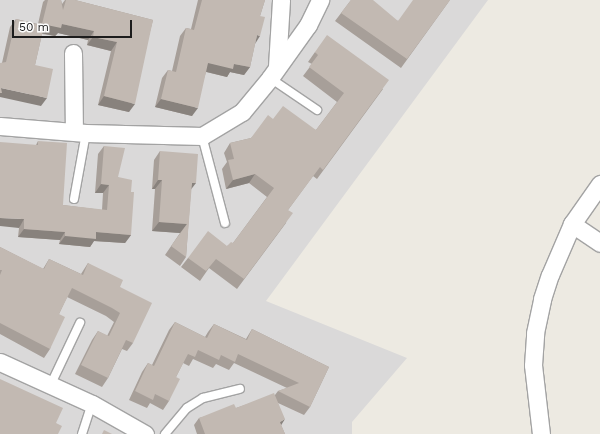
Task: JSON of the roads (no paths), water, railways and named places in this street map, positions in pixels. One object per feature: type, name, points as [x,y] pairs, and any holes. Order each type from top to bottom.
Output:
[{"type":"street","points":[[274,72],[281,0]]},
{"type":"street","points":[[0,126],[80,132],[202,136],[242,112],[308,26],[320,0]]},
{"type":"street","points":[[73,53],[80,132]]},
{"type":"street","points":[[541,434],[534,394],[535,333],[550,275],[572,224],[600,184]]},
{"type":"street","points":[[572,224],[600,243]]},
{"type":"street","points":[[0,362],[92,404],[145,434]]},
{"type":"lane","points":[[274,72],[317,110]]},
{"type":"lane","points":[[74,199],[80,132]]},
{"type":"lane","points":[[202,136],[225,223]]},
{"type":"lane","points":[[50,384],[80,322]]},
{"type":"lane","points":[[166,434],[187,408],[203,398],[240,389]]},
{"type":"lane","points":[[82,434],[92,404]]}]
